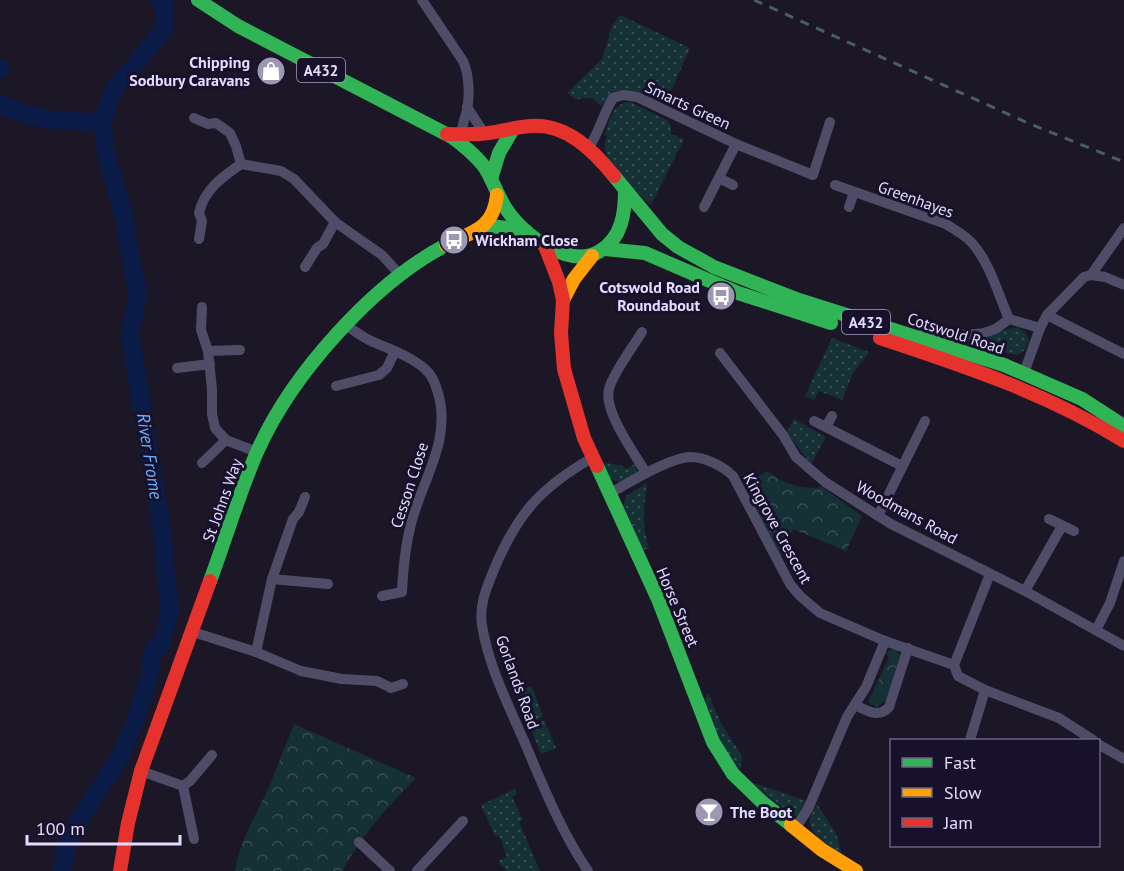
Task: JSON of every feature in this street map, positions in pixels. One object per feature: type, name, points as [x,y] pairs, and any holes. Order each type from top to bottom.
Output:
[{"type":"main road","name":"A432","points":[[198,0],[238,26],[284,51],[457,138],[482,165],[510,215],[526,231],[545,246],[574,256],[592,256]]},
{"type":"main road","name":"A432","points":[[457,138],[538,124],[554,127],[570,134],[588,149],[625,190]]},
{"type":"main road","points":[[491,178],[495,158],[513,129]]},
{"type":"main road","points":[[592,256],[615,240],[625,213],[625,190]]},
{"type":"main road","name":"Cotswold Road","points":[[625,190],[658,229],[678,247],[715,267],[816,306],[957,348],[1024,373],[1082,400],[1124,426]]},
{"type":"main road","points":[[485,225],[495,212],[497,195]]},
{"type":"main road","points":[[485,225],[509,226],[526,231]]},
{"type":"main road","name":"St Johns Way","points":[[120,871],[128,823],[141,771],[190,632],[270,423],[309,369],[346,325],[400,275],[436,250],[485,225]]},
{"type":"main road","name":"Horse Street","points":[[545,246],[556,270],[563,300],[561,333],[564,369],[581,428],[592,458],[658,599],[708,731],[723,761],[744,786],[822,850],[856,871]]},
{"type":"main road","name":"Cotswold Road","points":[[605,249],[645,253],[689,273],[783,309],[882,339],[1015,385],[1067,408],[1124,441]]},
{"type":"main road","name":"Horse Street","points":[[563,300],[574,279],[592,256]]},
{"type":"street","points":[[422,0],[468,70],[467,107],[457,138]]},
{"type":"street","name":"Smarts Green","points":[[588,149],[613,98],[623,95],[637,97],[736,144],[813,175],[830,122]]},
{"type":"street","points":[[467,107],[484,133]]},
{"type":"street","points":[[194,118],[208,124],[216,123],[230,133],[241,164]]},
{"type":"street","name":"Smarts Green","points":[[704,207],[736,144]]},
{"type":"street","points":[[199,239],[202,221],[199,213],[208,191],[221,178],[241,164],[265,167],[280,171],[294,179],[335,222],[382,255],[400,275]]},
{"type":"street","points":[[719,178],[733,185]]},
{"type":"street","name":"Greenhayes","points":[[835,185],[946,224],[972,242],[983,260],[1009,319]]},
{"type":"street","points":[[849,207],[854,192]]},
{"type":"street","points":[[305,267],[316,248],[323,244],[335,222]]},
{"type":"street","points":[[1091,275],[1124,228]]},
{"type":"street","points":[[1024,373],[1047,315],[1084,277],[1091,275],[1105,277],[1124,285]]},
{"type":"street","points":[[202,307],[201,330],[210,364],[215,428],[226,440],[257,452]]},
{"type":"street","name":"Cotswold Road","points":[[858,311],[934,332],[971,334],[996,329],[1009,319],[1040,328]]},
{"type":"street","points":[[1047,315],[1124,354]]},
{"type":"street","points":[[201,320],[213,320]]},
{"type":"street","name":"Cesson Close","points":[[346,325],[365,338],[421,366],[434,380],[442,414],[442,432],[438,451],[409,530],[402,592],[382,596]]},
{"type":"street","points":[[642,332],[631,341],[609,386],[607,396],[615,418],[646,473]]},
{"type":"street","points":[[208,351],[240,350]]},
{"type":"street","points":[[336,386],[379,375],[387,368],[395,351]]},
{"type":"street","name":"Woodmans Road","points":[[720,353],[783,435],[796,457],[825,482],[879,514],[891,524],[1025,591],[1124,646]]},
{"type":"street","points":[[177,368],[210,364]]},
{"type":"street","points":[[826,427],[832,416]]},
{"type":"street","points":[[814,421],[902,466]]},
{"type":"street","points":[[879,514],[925,421]]},
{"type":"street","points":[[202,463],[226,440]]},
{"type":"street","name":"Kingrove Crescent","points":[[609,494],[646,473],[690,457],[726,469],[733,476],[790,585],[800,596],[820,613],[954,665]]},
{"type":"street","name":"Gorlands Road","points":[[588,871],[560,826],[497,679],[482,624],[482,604],[502,549],[525,510],[537,496],[574,468],[592,458]]},
{"type":"street","points":[[256,652],[272,579],[293,519],[299,512],[305,497]]},
{"type":"street","points":[[1049,519],[1074,531]]},
{"type":"street","points":[[1025,591],[1062,526]]},
{"type":"street","points":[[1096,630],[1113,594],[1124,561]]},
{"type":"street","points":[[990,574],[954,665],[958,676],[985,690],[1059,718],[1090,739]]},
{"type":"street","points":[[272,579],[328,584]]},
{"type":"street","points":[[190,632],[256,652],[301,671],[321,676],[377,681],[391,688],[403,684]]},
{"type":"street","points":[[795,829],[808,809],[838,736],[870,679],[885,640]]},
{"type":"street","points":[[855,705],[873,713],[881,714],[886,711],[908,648]]},
{"type":"street","points":[[971,739],[985,690]]},
{"type":"street","points":[[1100,745],[1124,759]]},
{"type":"street","points":[[183,786],[212,755]]},
{"type":"street","points":[[141,771],[183,786]]},
{"type":"street","points":[[183,786],[194,839]]},
{"type":"street","points":[[417,871],[463,821]]},
{"type":"street","points":[[359,842],[390,871]]},
{"type":"green space","points":[[620,15],[690,48],[664,107],[631,91],[623,91],[608,97],[601,106],[592,98],[576,99],[567,93],[602,59],[612,26]]},
{"type":"green space","points":[[630,102],[667,120],[671,126],[671,134],[684,139],[651,205],[618,172],[607,157],[605,150],[607,136],[604,135],[612,113],[619,105]]},
{"type":"green space","points":[[1017,327],[1025,332],[1029,341],[1025,350],[1017,355],[944,339],[977,336]]},
{"type":"green space","points":[[832,338],[869,352],[853,373],[842,400],[819,391],[814,400],[805,396]]},
{"type":"green space","points":[[794,419],[826,437],[811,464],[787,433]]},
{"type":"green space","points":[[607,463],[623,466],[626,469],[635,464],[638,472],[624,483],[613,480],[602,465]]},
{"type":"green space","points":[[768,471],[773,476],[793,485],[808,488],[822,487],[862,516],[846,551],[793,529],[781,558],[744,484]]},
{"type":"green space","points":[[647,483],[644,523],[649,549],[642,550],[623,507],[626,496]]},
{"type":"green space","points":[[894,648],[899,650],[897,652],[900,655],[886,700],[877,707],[868,702],[889,658],[886,653]]},
{"type":"green space","points":[[530,687],[533,689],[543,717],[527,723],[516,692]]},
{"type":"green space","points":[[708,693],[721,723],[742,756],[740,770],[723,748],[704,700]]},
{"type":"green space","points":[[544,720],[556,748],[541,754],[529,725]]},
{"type":"green space","points":[[294,724],[416,778],[376,822],[342,871],[235,871],[245,838],[270,785]]},
{"type":"green space","points":[[752,783],[810,802],[798,816],[793,816]]},
{"type":"green space","points":[[515,789],[517,794],[512,797],[523,820],[519,822],[540,871],[506,871],[501,866],[499,861],[507,857],[500,837],[495,836],[481,805]]},
{"type":"green space","points":[[817,804],[836,833],[842,855],[821,840],[812,830],[810,818]]},
{"type":"waterway","points":[[102,122],[113,91],[164,29],[165,7],[159,0]]},
{"type":"waterway","name":"River Frome","points":[[0,103],[37,117],[63,121],[102,122],[106,154],[123,214],[138,295],[130,334],[161,526],[170,609],[161,646],[153,649],[149,677],[133,726],[121,755],[79,820],[66,847],[62,871]]},
{"type":"railway","points":[[754,0],[1028,123],[1124,162]]},
{"type":"traffic: fast","points":[[198,0],[238,26],[452,137],[483,165],[514,220],[548,247],[575,256],[588,256],[607,246],[621,224],[625,190]]},
{"type":"traffic: fast","points":[[491,179],[499,153],[513,129]]},
{"type":"traffic: fast","points":[[614,176],[662,234],[678,247],[714,267],[799,300],[1004,365],[1082,399],[1124,426]]},
{"type":"traffic: fast","points":[[485,225],[526,231]]},
{"type":"traffic: fast","points":[[210,581],[257,452],[290,393],[336,334],[363,307],[418,262],[446,245]]},
{"type":"traffic: fast","points":[[605,249],[645,253],[738,293],[831,323]]},
{"type":"traffic: fast","points":[[597,466],[658,599],[713,742],[733,774],[762,802],[791,825]]},
{"type":"traffic: slow","points":[[446,245],[486,223],[495,207],[497,195]]},
{"type":"traffic: slow","points":[[563,300],[574,279],[592,256]]},
{"type":"traffic: slow","points":[[791,825],[822,850],[856,871]]},
{"type":"traffic: jam","points":[[447,134],[484,134],[530,126],[555,129],[578,140],[614,176]]},
{"type":"traffic: jam","points":[[545,246],[559,282],[563,300],[561,333],[564,369],[584,438],[597,466]]},
{"type":"traffic: jam","points":[[880,338],[1036,395],[1124,441]]},
{"type":"traffic: jam","points":[[120,871],[128,823],[141,771],[210,581]]},
{"type":"place","name":"Chipping Sodbury Caravans","points":[[271,71]]},
{"type":"place","name":"Wickham Close","points":[[454,240]]},
{"type":"place","name":"Cotswold Road Roundabout","points":[[721,296]]},
{"type":"place","name":"The Boot","points":[[709,812]]}]
